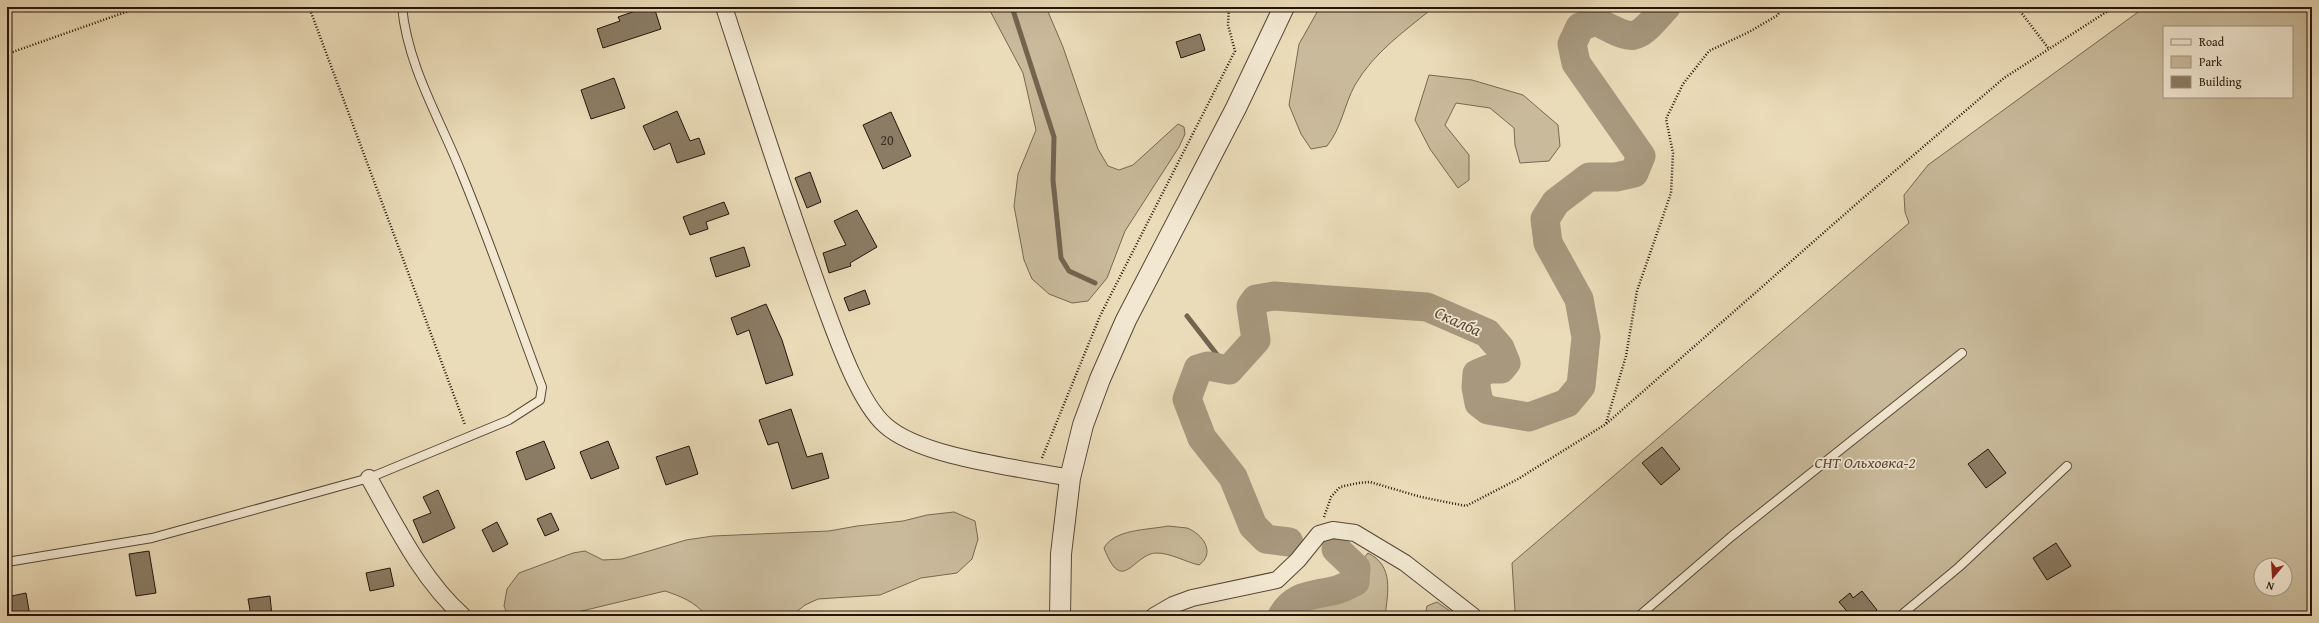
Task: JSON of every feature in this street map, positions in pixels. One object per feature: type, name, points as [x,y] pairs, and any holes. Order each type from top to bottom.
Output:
[{"type":"street","points":[[724,7],[793,219],[841,349],[873,411],[885,426],[907,439],[932,449],[976,460],[1070,478]]},
{"type":"street","points":[[1060,616],[1062,554],[1070,478],[1083,425],[1100,379],[1126,320],[1236,108],[1284,7]]},
{"type":"street","points":[[369,478],[412,555],[454,608],[463,616]]},
{"type":"street","points":[[1154,616],[1173,605],[1192,598],[1277,580],[1298,560],[1318,534],[1333,530],[1355,533],[1405,563],[1473,616]]},
{"type":"lane","points":[[7,562],[152,538],[369,478],[509,420],[529,409],[540,400],[542,387],[461,171],[419,78],[409,45],[402,7]]},
{"type":"lane","points":[[1639,616],[1732,536],[1962,354]]},
{"type":"lane","points":[[1900,616],[1959,567],[2067,466]]},
{"type":"path","points":[[7,54],[140,7]]},
{"type":"path","points":[[309,7],[469,437]]},
{"type":"path","points":[[1037,471],[1100,316],[1235,51],[1228,25],[1229,7]]},
{"type":"path","points":[[1606,424],[1626,356],[1637,291],[1671,193],[1673,153],[1666,119],[1683,84],[1709,51],[1749,32],[1778,15],[1782,7]]},
{"type":"path","points":[[2010,7],[2020,11],[2049,49]]},
{"type":"path","points":[[1318,534],[1325,509],[1331,497],[1340,487],[1358,482],[1370,482],[1421,497],[1466,506],[1518,479],[1606,424],[2004,78],[2114,7]]},
{"type":"green space","points":[[988,7],[1046,7],[1063,47],[1098,149],[1108,166],[1119,170],[1133,165],[1178,124],[1184,127],[1185,134],[1179,147],[1125,231],[1107,278],[1088,301],[1072,303],[1049,294],[1032,279],[1024,260],[1014,206],[1018,174],[1036,130],[1023,73]]},
{"type":"green space","points":[[1320,7],[1434,7],[1401,34],[1371,62],[1355,85],[1340,124],[1332,139],[1327,146],[1311,149],[1301,134],[1289,105],[1299,44]]},
{"type":"green space","name":"СНТ Ольховка-2","points":[[2145,7],[2312,7],[2312,613],[2305,616],[1520,616],[1515,611],[1512,563],[1909,223],[1905,212],[1904,195],[1928,165]]},
{"type":"green space","points":[[1429,75],[1472,80],[1523,95],[1558,125],[1560,146],[1549,161],[1520,163],[1515,145],[1514,128],[1490,108],[1456,103],[1445,125],[1469,155],[1469,180],[1458,188],[1430,149],[1415,120]]},
{"type":"green space","points":[[954,512],[975,521],[978,539],[972,559],[957,573],[921,578],[880,595],[818,599],[805,605],[791,616],[706,616],[693,603],[665,591],[561,616],[508,616],[504,606],[507,589],[519,573],[573,553],[585,551],[603,560],[622,559],[686,540],[713,536],[829,531],[857,526],[903,521],[927,515]]},
{"type":"green space","points":[[1168,526],[1187,528],[1202,539],[1207,550],[1207,555],[1199,565],[1167,554],[1157,553],[1141,559],[1129,569],[1123,571],[1117,569],[1111,562],[1104,548],[1115,537],[1123,534],[1132,531]]},
{"type":"green space","points":[[1368,553],[1376,558],[1386,572],[1388,589],[1385,616],[1299,616],[1316,603],[1339,599],[1359,591],[1363,586],[1365,579],[1362,560]]},
{"type":"green space","points":[[1437,602],[1457,616],[1425,616],[1427,606]]},
{"type":"building","points":[[647,7],[654,7],[661,29],[603,48],[597,29],[620,21],[618,17]]},
{"type":"building","points":[[1200,34],[1205,50],[1181,58],[1176,42]]},
{"type":"building","points":[[614,78],[625,108],[591,119],[581,90]]},
{"type":"building","points":[[677,111],[690,141],[699,138],[705,154],[677,163],[670,143],[654,150],[643,126]]},
{"type":"building","points":[[891,112],[911,156],[883,169],[863,125]]},
{"type":"building","points":[[810,172],[821,202],[807,208],[795,178]]},
{"type":"building","points":[[724,202],[729,214],[706,222],[708,229],[690,235],[683,217]]},
{"type":"building","points":[[857,210],[877,247],[850,263],[851,266],[829,273],[823,253],[846,245],[834,221]]},
{"type":"building","points":[[744,247],[750,266],[716,277],[710,258]]},
{"type":"building","points":[[865,290],[870,304],[849,311],[844,298]]},
{"type":"building","points":[[766,304],[782,340],[793,375],[766,384],[749,330],[737,335],[731,318]]},
{"type":"building","points":[[791,409],[807,457],[822,453],[829,478],[792,489],[778,442],[768,445],[759,420]]},
{"type":"building","points":[[544,441],[555,468],[526,480],[516,452]]},
{"type":"building","points":[[608,441],[619,468],[591,479],[580,452]]},
{"type":"building","points":[[689,446],[698,474],[666,485],[656,457]]},
{"type":"building","points":[[1662,447],[1680,469],[1661,485],[1642,463]]},
{"type":"building","points":[[1988,449],[2006,473],[1986,488],[1968,464]]},
{"type":"building","points":[[438,490],[455,528],[423,543],[413,520],[431,513],[423,497]]},
{"type":"building","points":[[551,513],[559,530],[545,536],[537,519]]},
{"type":"building","points":[[497,522],[508,544],[493,552],[482,530]]},
{"type":"building","points":[[2056,543],[2071,566],[2047,580],[2033,558]]},
{"type":"building","points":[[149,551],[156,593],[136,596],[129,554]]},
{"type":"building","points":[[390,568],[394,586],[370,591],[366,573]]},
{"type":"building","points":[[1862,591],[1877,610],[1870,616],[1851,616],[1839,602],[1850,593],[1853,598]]},
{"type":"building","points":[[26,593],[30,616],[7,616],[7,597]]},
{"type":"building","points":[[270,596],[272,616],[251,616],[248,599]]},
{"type":"waterway","points":[[1012,7],[1054,137],[1053,180],[1061,258],[1069,271],[1095,283]]},
{"type":"waterway","name":"Скалба","points":[[1289,542],[1266,539],[1253,526],[1233,477],[1202,438],[1187,399],[1198,369],[1208,366],[1229,370],[1256,340],[1251,306],[1256,299],[1274,296],[1427,307],[1487,333],[1500,348],[1506,363],[1501,369],[1489,369],[1477,374],[1476,387],[1479,403],[1488,410],[1529,417],[1567,403],[1581,386],[1586,337],[1579,299],[1548,243],[1545,219],[1556,202],[1589,177],[1616,177],[1634,173],[1641,156],[1576,63],[1572,44],[1580,27],[1596,21],[1620,33],[1635,35],[1648,27],[1666,7]]},
{"type":"waterway","points":[[1187,316],[1229,370]]},
{"type":"waterway","name":"Скалба","points":[[1282,616],[1287,609],[1298,600],[1338,590],[1355,582],[1356,568],[1336,549]]}]
